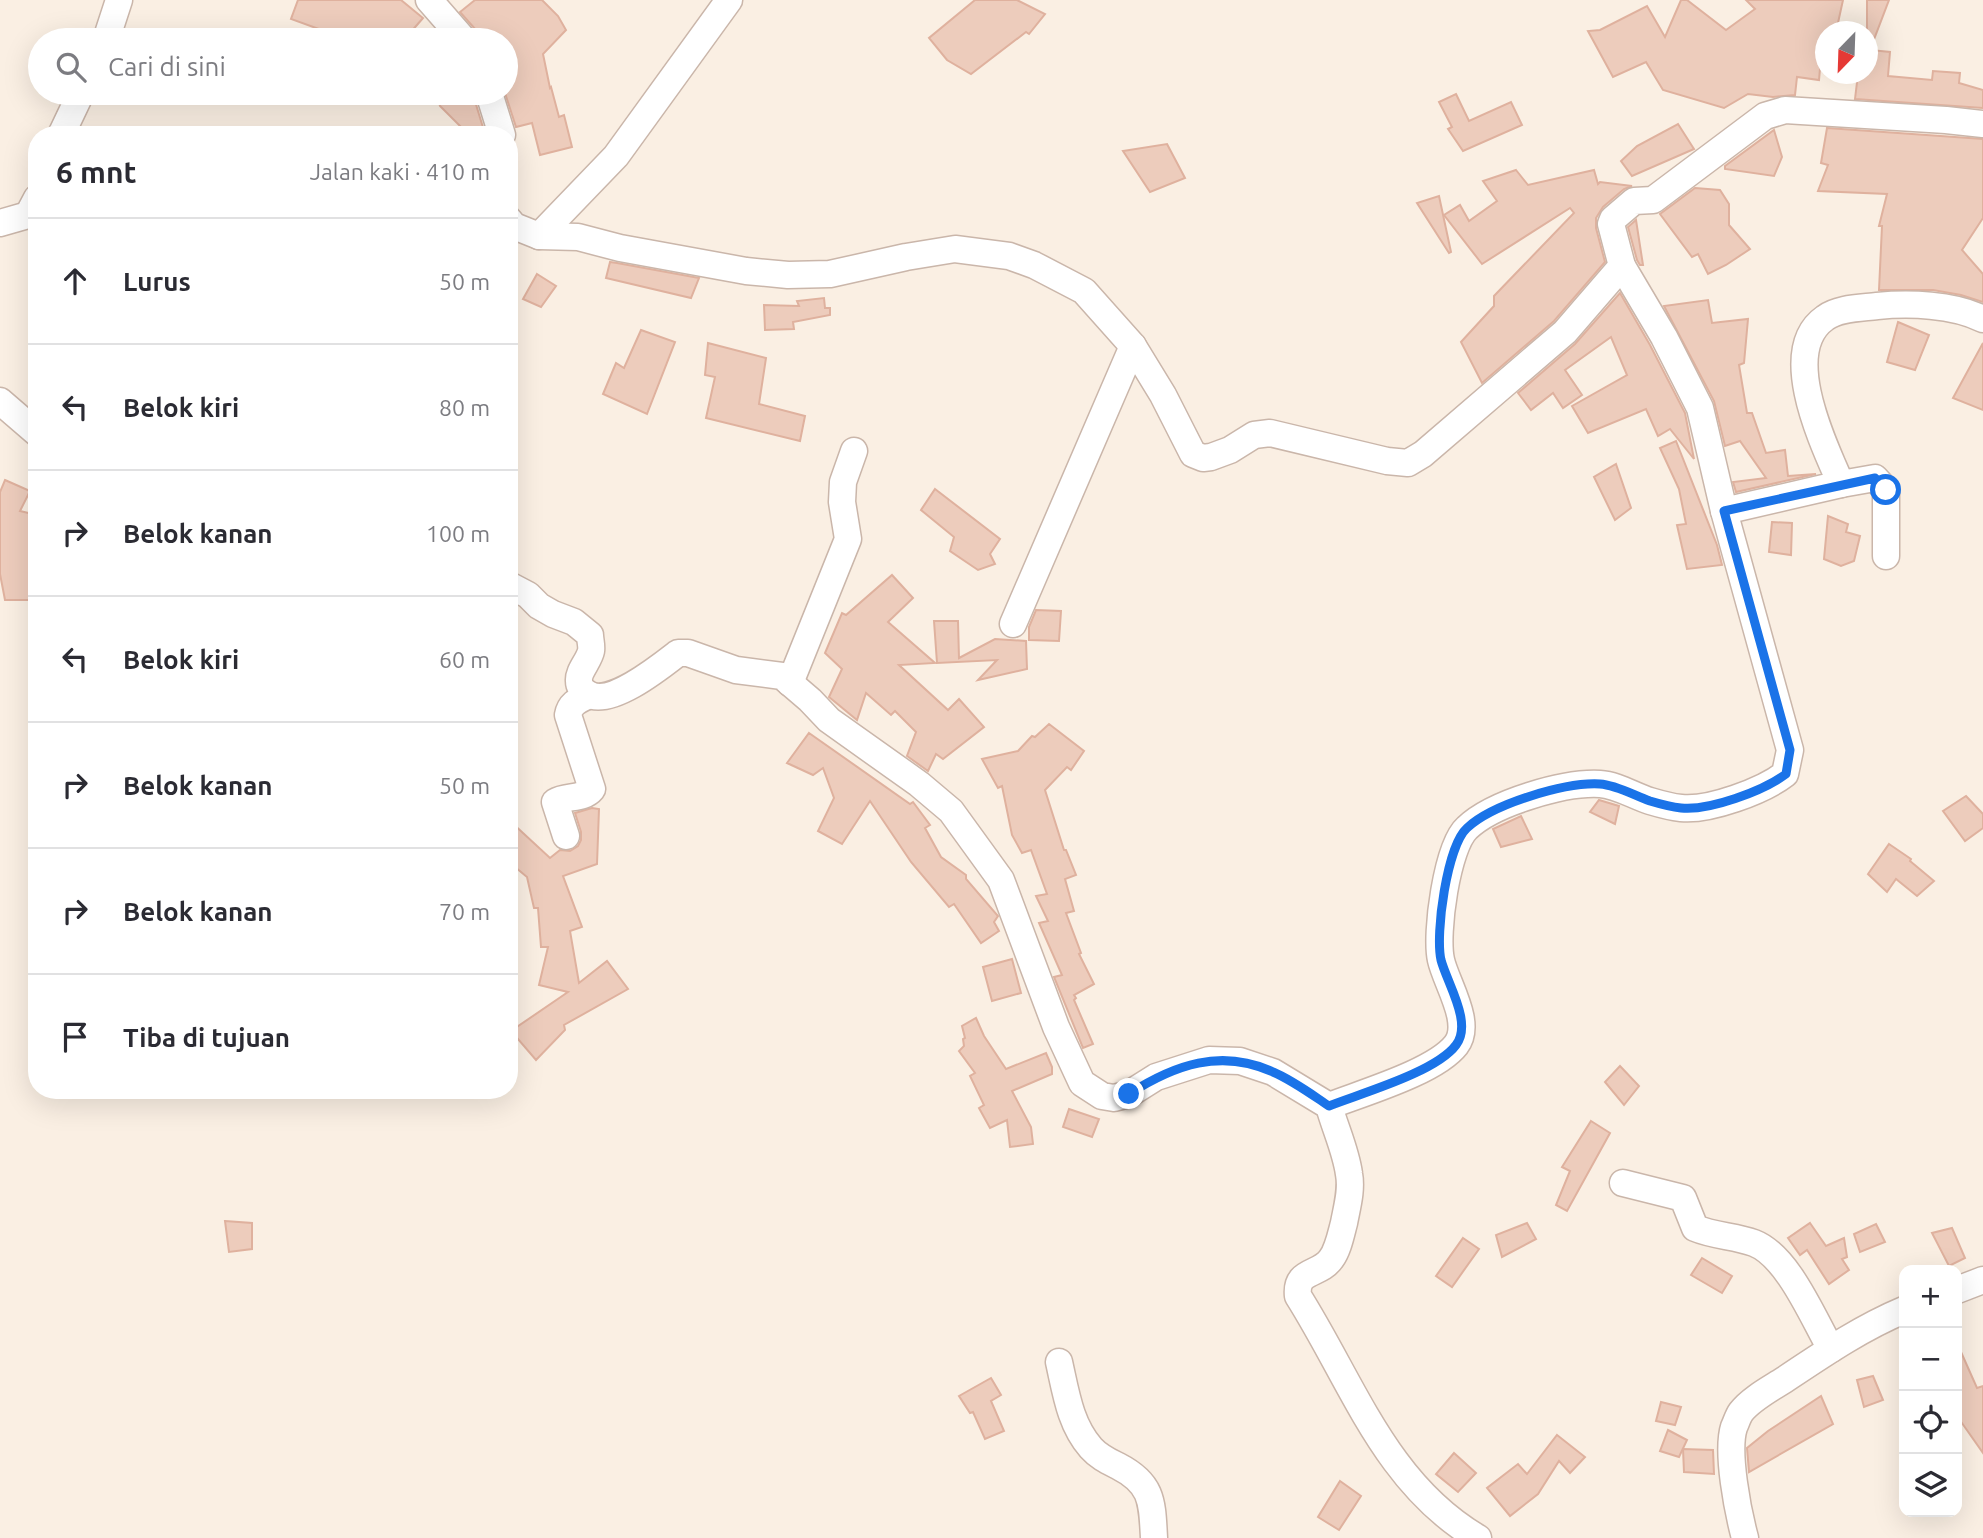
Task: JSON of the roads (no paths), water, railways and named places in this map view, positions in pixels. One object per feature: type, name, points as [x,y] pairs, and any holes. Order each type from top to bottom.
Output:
[{"type":"street","points":[[110,28],[119,0]]},
{"type":"street","points":[[429,0],[454,28]]},
{"type":"street","points":[[539,236],[616,156],[729,0]]},
{"type":"street","points":[[65,126],[75,105]]},
{"type":"street","points":[[493,105],[499,126]]},
{"type":"street","points":[[1329,1106],[1437,1063],[1458,1044],[1462,1020],[1441,959],[1440,941],[1444,887],[1452,852],[1465,829],[1496,807],[1569,786],[1602,784],[1649,801],[1683,808],[1725,802],[1772,785],[1786,774],[1790,750],[1724,511],[1700,408],[1664,337],[1622,266],[1611,224],[1613,219],[1634,201],[1653,200],[1765,116],[1776,111],[1983,124]]},
{"type":"street","points":[[0,223],[28,215]]},
{"type":"street","points":[[518,228],[539,236],[578,237],[620,248],[746,271],[788,275],[830,274],[929,252],[955,249],[1009,256],[1034,265],[1084,291],[1133,346],[1163,395],[1193,454],[1203,458],[1230,450],[1254,435],[1270,433],[1387,461],[1408,463],[1423,454],[1564,332],[1622,266]]},
{"type":"street","points":[[1841,484],[1819,433],[1806,383],[1805,351],[1814,329],[1824,318],[1831,315],[1889,305],[1957,310],[1983,319]]},
{"type":"street","points":[[1013,624],[1133,346]]},
{"type":"street","points":[[0,401],[28,425]]},
{"type":"street","points":[[790,683],[848,539],[842,502],[844,482],[854,451]]},
{"type":"street","points":[[1724,511],[1875,478],[1886,490],[1886,556]]},
{"type":"street","points":[[518,590],[539,606],[574,622],[590,635],[591,649],[579,678],[582,689],[589,695],[601,697],[627,687],[646,677],[678,653],[736,670],[782,677],[829,720],[919,784],[951,811],[1002,880],[1056,1027],[1082,1083],[1102,1096],[1114,1098],[1129,1094],[1156,1077],[1209,1060],[1240,1061],[1273,1072],[1329,1106],[1349,1174],[1349,1194],[1341,1236],[1332,1258],[1300,1280],[1297,1284],[1298,1296],[1391,1458],[1418,1491],[1440,1512],[1478,1538]]},
{"type":"street","points":[[566,836],[555,802],[585,795],[592,789],[568,715],[571,705],[589,695]]},
{"type":"street","points":[[1623,1183],[1683,1198],[1695,1228],[1757,1244],[1776,1259],[1831,1349]]},
{"type":"street","points":[[1962,1288],[1983,1280]]},
{"type":"street","points":[[1745,1538],[1731,1451],[1733,1430],[1741,1412],[1831,1349],[1875,1322],[1899,1312]]},
{"type":"street","points":[[1059,1362],[1072,1416],[1080,1432],[1101,1458],[1136,1475],[1148,1490],[1154,1538]]}]
